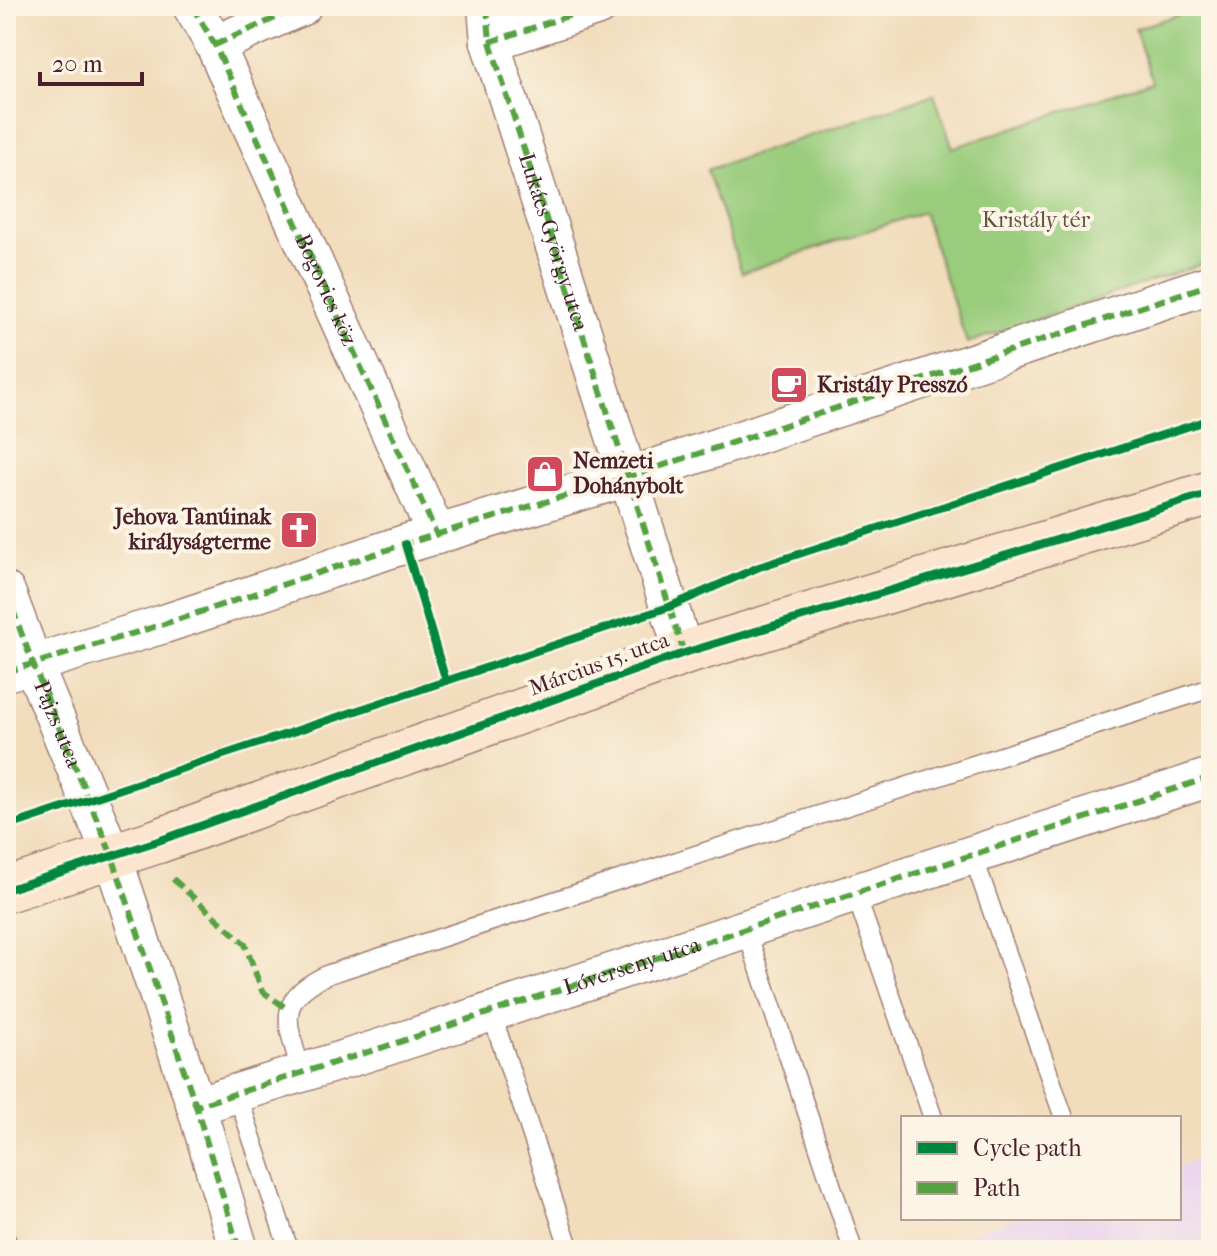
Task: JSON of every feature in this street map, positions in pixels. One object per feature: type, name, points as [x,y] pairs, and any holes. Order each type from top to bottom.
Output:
[{"type":"street","name":"Bogovics köz","points":[[192,6],[215,45],[437,535]]},
{"type":"street","points":[[215,45],[302,6]]},
{"type":"street","points":[[489,24],[598,6]]},
{"type":"street","name":"Lukács György utca","points":[[489,24],[684,653]]},
{"type":"street","points":[[19,668],[628,477],[1211,284]]},
{"type":"street","name":"Március 15. utca","points":[[6,890],[112,856],[684,653],[1211,493]]},
{"type":"street","name":"Pajzs utca","points":[[6,592],[19,668],[112,856],[196,1106]]},
{"type":"street","name":"Lóverseny utca","points":[[196,1106],[1211,777]]},
{"type":"street","points":[[196,1106],[239,1250]]},
{"type":"lane","points":[[302,1074],[289,1025],[289,1010],[295,996],[309,983],[329,974],[1211,688]]},
{"type":"lane","points":[[972,853],[1063,1116]]},
{"type":"lane","points":[[855,892],[932,1116]]},
{"type":"lane","points":[[746,929],[852,1247]]},
{"type":"lane","points":[[491,1012],[570,1250]]},
{"type":"lane","points":[[237,1093],[289,1250]]},
{"type":"lane","points":[[6,1240],[10,1250]]},
{"type":"shaded area","points":[[1211,1155],[1211,1250],[920,1250],[1011,1220],[1181,1220],[1181,1164]]},
{"type":"green space","name":"Kristály tér","points":[[1211,6],[1211,261],[967,343],[923,212],[742,273],[707,170],[934,94],[953,148],[1152,81],[1135,29]]},
{"type":"marked path","points":[[192,6],[215,45],[437,535]]},
{"type":"marked path","points":[[215,45],[302,6]]},
{"type":"marked path","points":[[487,6],[490,42],[684,653]]},
{"type":"marked path","points":[[490,42],[598,6]]},
{"type":"marked path","points":[[6,672],[164,624],[405,544],[628,477],[1211,284]]},
{"type":"marked path","points":[[6,592],[112,856],[196,1106]]},
{"type":"marked path","points":[[239,1250],[196,1106],[1211,777]]},
{"type":"marked path","points":[[173,879],[245,944],[262,991],[289,1010]]},
{"type":"cycle path","points":[[6,827],[669,607],[759,567],[1211,419]]},
{"type":"cycle path","points":[[6,890],[158,841],[684,653],[1211,493]]},
{"type":"cycle path","points":[[405,544],[446,681]]},
{"type":"place","name":"Kristály Presszó","points":[[789,385]]},
{"type":"place","name":"Nemzeti Dohánybolt","points":[[545,474]]},
{"type":"place","name":"Jehova Tanúinak királyságterme","points":[[299,530]]}]
